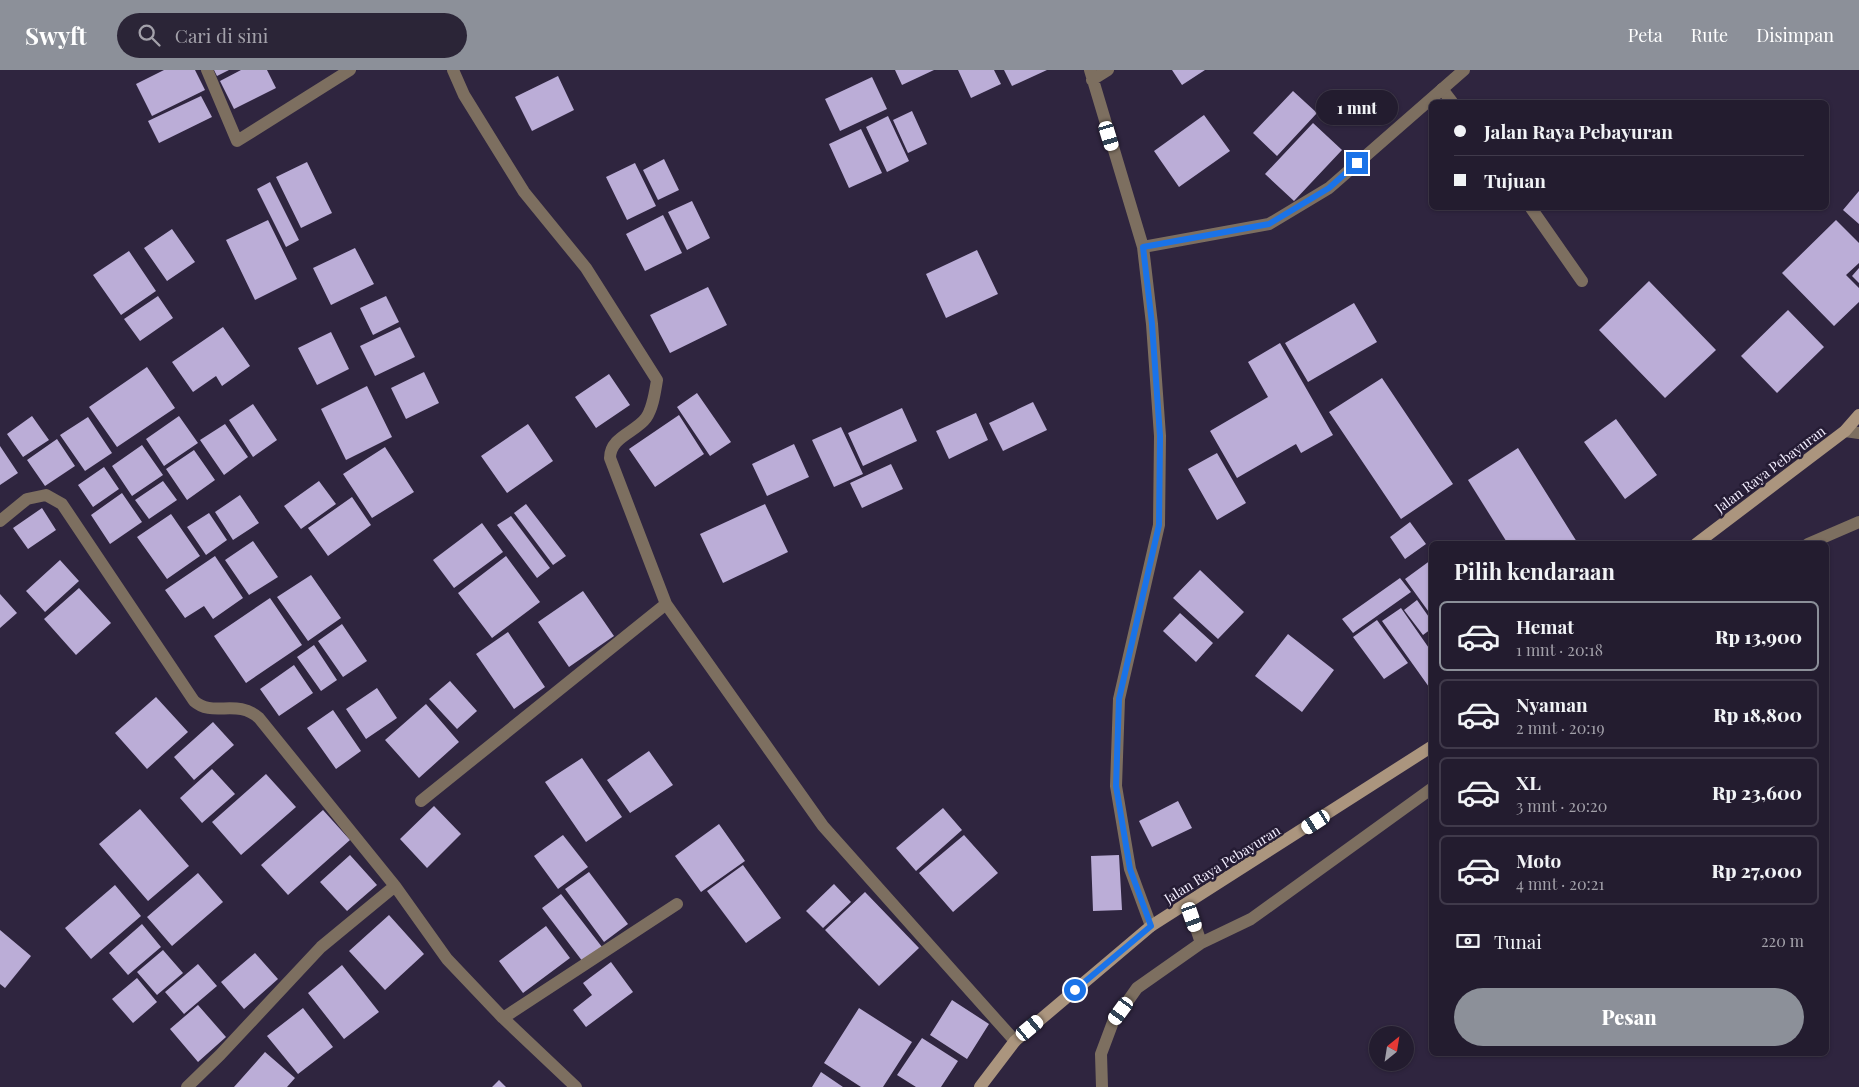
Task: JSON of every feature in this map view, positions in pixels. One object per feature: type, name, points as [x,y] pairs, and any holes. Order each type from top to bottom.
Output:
[{"type":"main road","name":"Jalan Raya Pebayuran","points":[[1700,541],[1845,431],[1859,415]]},
{"type":"main road","name":"Jalan Raya Pebayuran","points":[[980,1087],[1015,1041],[1151,926],[1429,748]]},
{"type":"street","points":[[207,70],[237,141],[350,70]]},
{"type":"street","points":[[453,70],[464,95],[524,192],[586,268],[657,380],[654,397],[646,418],[615,443],[610,452],[610,458],[666,604],[823,826],[1015,1041]]},
{"type":"street","points":[[1108,70],[1091,75],[1143,247],[1152,324],[1160,436],[1159,525],[1119,699],[1116,786],[1130,869],[1151,926]]},
{"type":"street","points":[[1429,100],[1464,70]]},
{"type":"street","points":[[1442,89],[1450,100]]},
{"type":"street","points":[[1143,247],[1269,224],[1329,188],[1429,100]]},
{"type":"street","points":[[1532,210],[1582,281]]},
{"type":"street","points":[[1845,431],[1859,433]]},
{"type":"street","points":[[0,521],[27,499],[46,495],[62,504],[194,701],[200,706],[208,708],[243,708],[252,712],[395,886],[447,959],[503,1018],[576,1087]]},
{"type":"street","points":[[1815,541],[1859,522]]},
{"type":"street","points":[[421,801],[666,604]]},
{"type":"street","points":[[1102,1087],[1101,1054],[1113,1022],[1137,988],[1201,943],[1251,920],[1429,790]]},
{"type":"street","points":[[187,1087],[220,1055],[321,947],[395,886]]},
{"type":"street","points":[[503,1018],[677,904]]},
{"type":"street","points":[[1188,904],[1201,943]]},
{"type":"building","points":[[164,70],[195,70],[205,90],[152,116],[136,84]]},
{"type":"building","points":[[214,70],[229,70],[217,76]]},
{"type":"building","points":[[241,70],[267,70],[276,88],[234,109],[220,81]]},
{"type":"building","points":[[895,70],[934,70],[902,85]]},
{"type":"building","points":[[958,70],[994,70],[1001,84],[971,98]]},
{"type":"building","points":[[1004,70],[1047,70],[1012,86]]},
{"type":"building","points":[[1172,70],[1205,70],[1182,85]]},
{"type":"building","points":[[558,76],[574,110],[532,131],[515,97]]},
{"type":"building","points":[[872,77],[887,109],[840,131],[825,99]]},
{"type":"building","points":[[1293,91],[1317,113],[1277,156],[1253,133]]},
{"type":"building","points":[[201,96],[212,117],[159,143],[148,121]]},
{"type":"building","points":[[912,111],[927,144],[908,153],[893,120]]},
{"type":"building","points":[[1204,115],[1230,151],[1179,187],[1154,151]]},
{"type":"building","points":[[888,116],[909,161],[887,172],[866,127]]},
{"type":"building","points":[[1313,123],[1342,150],[1294,201],[1265,174]]},
{"type":"building","points":[[861,129],[882,173],[849,188],[829,144]]},
{"type":"building","points":[[664,159],[679,190],[658,200],[643,170]]},
{"type":"building","points":[[307,162],[332,213],[301,228],[276,177]]},
{"type":"building","points":[[635,163],[656,206],[627,220],[606,177]]},
{"type":"building","points":[[270,182],[299,240],[286,247],[257,189]]},
{"type":"building","points":[[1859,191],[1859,224],[1843,210]]},
{"type":"building","points":[[692,201],[710,238],[687,250],[668,212]]},
{"type":"building","points":[[663,215],[682,253],[645,271],[626,234]]},
{"type":"building","points":[[268,220],[297,279],[255,300],[226,240]]},
{"type":"building","points":[[1836,220],[1859,243],[1859,263],[1846,275],[1859,288],[1859,302],[1834,326],[1782,273]]},
{"type":"building","points":[[172,229],[195,262],[167,281],[144,248]]},
{"type":"building","points":[[355,248],[374,284],[331,305],[313,268]]},
{"type":"building","points":[[977,250],[998,294],[946,318],[926,274]]},
{"type":"building","points":[[129,251],[156,291],[121,315],[93,275]]},
{"type":"building","points":[[1859,268],[1859,283],[1852,276]]},
{"type":"building","points":[[1649,281],[1716,350],[1665,398],[1599,330]]},
{"type":"building","points":[[708,287],[727,325],[670,353],[650,315]]},
{"type":"building","points":[[158,296],[173,318],[140,341],[124,319]]},
{"type":"building","points":[[386,296],[399,322],[373,335],[360,308]]},
{"type":"building","points":[[1354,303],[1377,342],[1308,382],[1285,343]]},
{"type":"building","points":[[1788,310],[1824,347],[1777,393],[1741,356]]},
{"type":"building","points":[[223,327],[250,366],[222,386],[216,376],[193,392],[172,362]]},
{"type":"building","points":[[400,327],[415,357],[375,376],[360,346]]},
{"type":"building","points":[[331,332],[349,369],[317,385],[298,348]]},
{"type":"building","points":[[1280,343],[1333,435],[1301,453],[1296,444],[1237,478],[1210,431],[1268,397],[1248,362]]},
{"type":"building","points":[[147,367],[175,408],[117,447],[89,407]]},
{"type":"building","points":[[424,372],[439,403],[406,419],[391,388]]},
{"type":"building","points":[[609,374],[630,405],[596,428],[575,397]]},
{"type":"building","points":[[1382,378],[1453,484],[1401,519],[1329,412]]},
{"type":"building","points":[[367,386],[392,437],[346,460],[321,409]]},
{"type":"building","points":[[697,393],[731,442],[710,456],[677,407]]},
{"type":"building","points":[[1033,402],[1047,430],[1003,451],[989,423]]},
{"type":"building","points":[[253,404],[277,440],[253,457],[229,420]]},
{"type":"building","points":[[902,408],[917,441],[863,466],[848,433]]},
{"type":"building","points":[[976,413],[988,440],[949,459],[936,431]]},
{"type":"building","points":[[679,415],[704,454],[655,487],[629,449]]},
{"type":"building","points":[[32,416],[49,440],[23,457],[7,434]]},
{"type":"building","points":[[179,416],[198,443],[164,466],[146,439]]},
{"type":"building","points":[[88,417],[112,453],[85,471],[60,435]]},
{"type":"building","points":[[1616,419],[1657,475],[1625,499],[1584,442]]},
{"type":"building","points":[[225,424],[248,457],[224,475],[200,440]]},
{"type":"building","points":[[528,424],[553,461],[507,493],[481,456]]},
{"type":"building","points":[[841,427],[863,474],[834,487],[812,440]]},
{"type":"building","points":[[57,439],[75,466],[45,486],[27,460]]},
{"type":"building","points":[[794,444],[809,477],[767,496],[752,464]]},
{"type":"building","points":[[142,445],[163,475],[132,496],[112,466]]},
{"type":"building","points":[[0,446],[18,473],[0,485]]},
{"type":"building","points":[[385,447],[414,492],[372,518],[343,474]]},
{"type":"building","points":[[1518,448],[1576,541],[1506,541],[1468,480]]},
{"type":"building","points":[[194,450],[215,480],[187,500],[166,469]]},
{"type":"building","points":[[1217,453],[1246,503],[1217,520],[1188,469]]},
{"type":"building","points":[[891,464],[903,489],[862,508],[850,483]]},
{"type":"building","points":[[104,467],[119,489],[93,507],[78,485]]},
{"type":"building","points":[[163,481],[177,500],[149,519],[135,500]]},
{"type":"building","points":[[319,481],[336,504],[301,529],[284,506]]},
{"type":"building","points":[[122,493],[142,522],[110,544],[91,515]]},
{"type":"building","points":[[240,495],[259,523],[233,540],[215,512]]},
{"type":"building","points":[[352,497],[371,525],[328,556],[308,528]]},
{"type":"building","points":[[526,504],[566,556],[553,565],[514,513]]},
{"type":"building","points":[[765,504],[788,552],[723,583],[700,534]]},
{"type":"building","points":[[42,508],[56,530],[28,549],[13,528]]},
{"type":"building","points":[[209,513],[227,540],[206,555],[187,527]]},
{"type":"building","points":[[171,514],[200,556],[167,579],[137,537]]},
{"type":"building","points":[[511,516],[550,568],[537,578],[497,525]]},
{"type":"building","points":[[1410,522],[1426,544],[1405,559],[1390,537]]},
{"type":"building","points":[[482,523],[503,552],[454,588],[433,560]]},
{"type":"building","points":[[253,541],[278,577],[249,595],[225,560]]},
{"type":"building","points":[[215,556],[243,598],[213,619],[204,606],[185,618],[165,590]]},
{"type":"building","points":[[506,556],[540,602],[492,638],[458,593]]},
{"type":"building","points":[[60,560],[79,581],[45,612],[26,591]]},
{"type":"building","points":[[1429,561],[1429,612],[1405,579]]},
{"type":"building","points":[[1200,570],[1244,612],[1218,639],[1173,598]]},
{"type":"building","points":[[311,575],[341,618],[308,641],[277,597]]},
{"type":"building","points":[[1400,578],[1411,592],[1353,633],[1342,619]]},
{"type":"building","points":[[79,588],[111,623],[76,655],[44,619]]},
{"type":"building","points":[[583,591],[614,636],[569,667],[538,622]]},
{"type":"building","points":[[0,594],[17,613],[0,628]]},
{"type":"building","points":[[270,598],[302,645],[246,683],[214,636]]},
{"type":"building","points":[[1417,600],[1429,617],[1429,630],[1423,635],[1404,610]]},
{"type":"building","points":[[1401,608],[1429,648],[1429,687],[1382,621]]},
{"type":"building","points":[[1180,613],[1213,643],[1196,662],[1163,631]]},
{"type":"building","points":[[1377,620],[1408,663],[1384,679],[1353,637]]},
{"type":"building","points":[[342,624],[367,661],[343,677],[318,641]]},
{"type":"building","points":[[508,632],[545,687],[514,709],[476,654]]},
{"type":"building","points":[[1288,634],[1334,670],[1302,712],[1255,676]]},
{"type":"building","points":[[314,645],[337,680],[321,691],[297,657]]},
{"type":"building","points":[[294,665],[313,693],[279,716],[260,689]]},
{"type":"building","points":[[450,681],[477,711],[457,729],[429,699]]},
{"type":"building","points":[[377,688],[397,718],[366,739],[346,709]]},
{"type":"building","points":[[156,697],[188,732],[147,769],[115,733]]},
{"type":"building","points":[[426,704],[459,742],[419,778],[385,740]]},
{"type":"building","points":[[333,710],[361,751],[336,769],[307,728]]},
{"type":"building","points":[[213,722],[234,745],[194,780],[174,757]]},
{"type":"building","points":[[649,751],[673,785],[630,813],[607,780]]},
{"type":"building","points":[[582,758],[622,817],[586,842],[545,782]]},
{"type":"building","points":[[212,769],[235,794],[202,823],[180,798]]},
{"type":"building","points":[[266,774],[296,807],[241,855],[212,822]]},
{"type":"building","points":[[1178,801],[1192,828],[1152,847],[1139,821]]},
{"type":"building","points":[[434,806],[461,834],[427,868],[400,839]]},
{"type":"building","points":[[943,808],[962,830],[916,871],[896,848]]},
{"type":"building","points":[[140,809],[189,866],[148,901],[99,844]]},
{"type":"building","points":[[323,810],[350,840],[288,895],[261,865]]},
{"type":"building","points":[[719,824],[745,861],[701,892],[675,856]]},
{"type":"building","points":[[563,835],[588,867],[558,889],[534,856]]},
{"type":"building","points":[[964,835],[998,873],[953,912],[919,873]]},
{"type":"building","points":[[350,855],[377,885],[347,911],[320,882]]},
{"type":"building","points":[[1119,855],[1122,910],[1093,911],[1091,856]]},
{"type":"building","points":[[743,865],[781,918],[746,943],[707,891]]},
{"type":"building","points":[[589,872],[628,924],[604,942],[565,889]]},
{"type":"building","points":[[198,873],[223,902],[172,946],[147,917]]},
{"type":"building","points":[[834,884],[851,902],[823,928],[806,911]]},
{"type":"building","points":[[115,885],[141,916],[91,959],[65,928]]},
{"type":"building","points":[[865,892],[919,948],[879,986],[825,930]]},
{"type":"building","points":[[561,894],[602,947],[583,962],[542,908]]},
{"type":"building","points":[[389,915],[424,954],[385,990],[349,951]]},
{"type":"building","points":[[142,924],[161,947],[128,975],[109,953]]},
{"type":"building","points":[[546,926],[570,958],[523,993],[499,961]]},
{"type":"building","points":[[0,930],[31,956],[5,988],[0,984]]},
{"type":"building","points":[[163,950],[183,973],[157,995],[137,972]]},
{"type":"building","points":[[255,953],[278,979],[244,1009],[221,982]]},
{"type":"building","points":[[611,962],[633,992],[586,1027],[573,1010],[592,995],[583,983]]},
{"type":"building","points":[[198,964],[217,986],[184,1014],[165,992]]},
{"type":"building","points":[[342,965],[379,1012],[344,1039],[308,993]]},
{"type":"building","points":[[137,978],[157,1002],[133,1023],[112,999]]},
{"type":"building","points":[[952,1000],[989,1024],[967,1059],[930,1035]]},
{"type":"building","points":[[198,1005],[226,1037],[198,1062],[170,1029]]},
{"type":"building","points":[[303,1008],[333,1047],[298,1074],[267,1036]]},
{"type":"building","points":[[859,1008],[912,1042],[883,1087],[861,1087],[824,1063]]},
{"type":"building","points":[[922,1038],[958,1061],[941,1087],[916,1087],[897,1075]]},
{"type":"building","points":[[265,1052],[295,1078],[287,1087],[234,1087]]},
{"type":"building","points":[[821,1072],[843,1087],[812,1087]]},
{"type":"building","points":[[499,1080],[506,1087],[492,1087]]},
{"type":"route","points":[[1075,990],[1151,926],[1130,869],[1116,786],[1119,699],[1159,525],[1160,436],[1152,324],[1143,247],[1269,224],[1329,188],[1357,163]]}]
